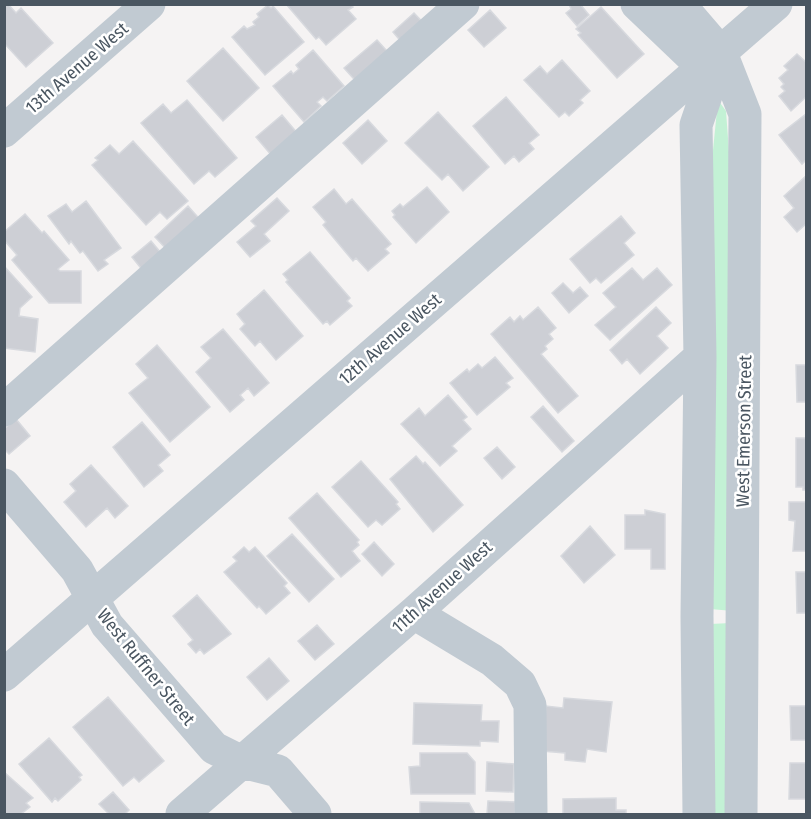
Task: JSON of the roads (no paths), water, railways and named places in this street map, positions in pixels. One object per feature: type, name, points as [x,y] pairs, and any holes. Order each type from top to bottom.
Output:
[{"type":"street","name":"13th Avenue West","points":[[4,131],[148,4]]},
{"type":"street","points":[[4,410],[463,4]]},
{"type":"street","name":"West Emerson Street","points":[[637,4],[712,60]]},
{"type":"street","name":"West Emerson Street","points":[[679,4],[745,114],[746,323],[741,814]]},
{"type":"street","name":"12th Avenue West","points":[[4,675],[776,4]]},
{"type":"street","points":[[699,814],[697,604],[700,357],[696,125],[712,60]]},
{"type":"street","name":"11th Avenue West","points":[[182,814],[414,613],[700,357]]},
{"type":"street","name":"West Ruffner Street","points":[[4,485],[77,570],[107,625],[213,748],[242,762],[278,771],[315,814]]},
{"type":"street","points":[[414,613],[492,660],[520,684],[530,705],[531,814]]}]
